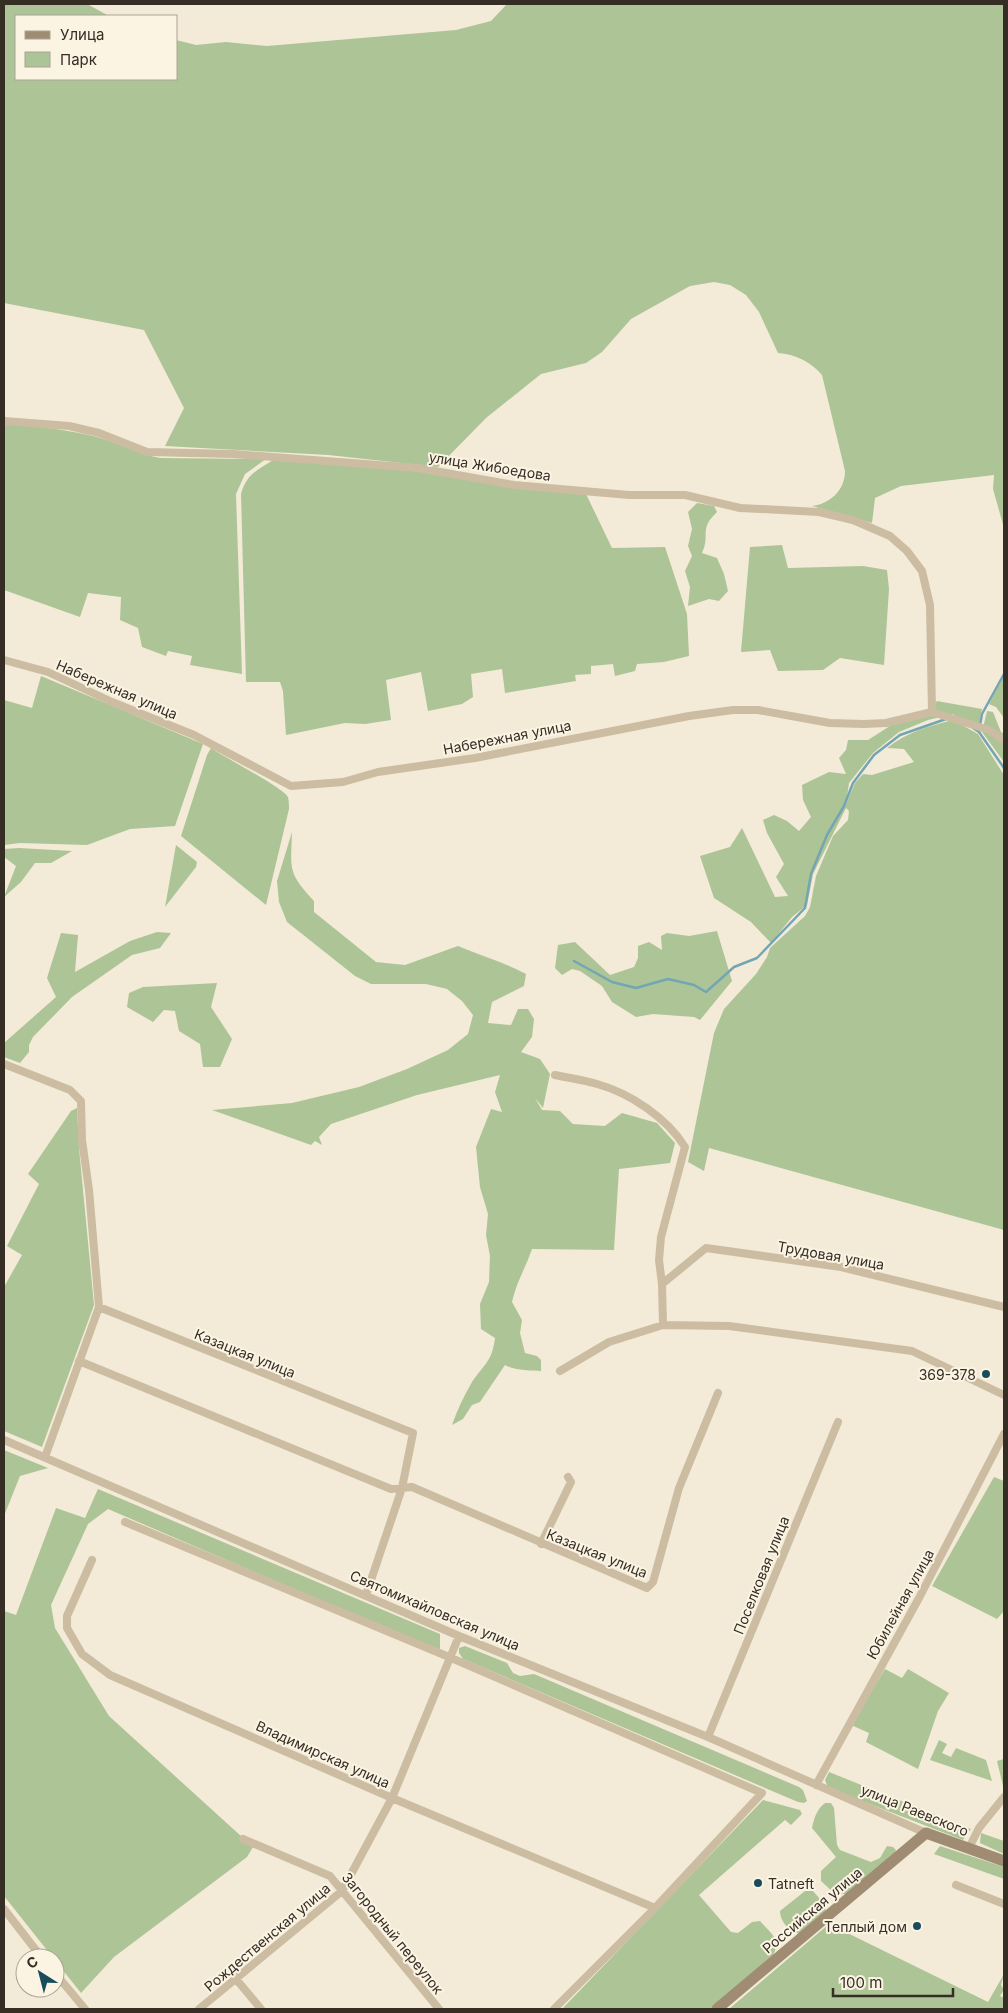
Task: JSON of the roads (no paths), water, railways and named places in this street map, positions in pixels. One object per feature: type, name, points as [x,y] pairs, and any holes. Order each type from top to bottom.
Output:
[{"type":"main road","name":"улица Раевского","points":[[926,1833],[1004,1860]]},
{"type":"main road","name":"Российская улица","points":[[718,2009],[926,1833]]},
{"type":"street","name":"улица Жибоедова","points":[[4,421],[69,426],[99,434],[147,452],[233,454],[418,468],[523,486],[620,494],[685,495],[740,508],[819,512],[853,520],[890,536],[907,551],[922,571],[930,604],[935,713]]},
{"type":"street","name":"Набережная улица","points":[[4,660],[48,672],[112,702],[194,735],[291,786],[343,782],[378,772],[475,758],[679,718],[734,710],[758,710],[830,722],[864,724],[886,723],[935,713]]},
{"type":"street","points":[[935,713],[989,730],[1004,740]]},
{"type":"street","points":[[4,1064],[70,1090],[81,1101],[82,1140],[89,1190],[99,1307],[45,1457]]},
{"type":"street","points":[[555,1075],[599,1084],[634,1101],[657,1116],[680,1138],[685,1147],[660,1237],[659,1260],[662,1284],[663,1325]]},
{"type":"street","name":"Трудовая улица","points":[[662,1284],[706,1248],[841,1267],[1004,1307]]},
{"type":"street","name":"Казацкая улица","points":[[99,1307],[413,1433],[402,1488],[366,1595]]},
{"type":"street","points":[[560,1371],[609,1342],[663,1325],[729,1326],[912,1351],[1004,1395]]},
{"type":"street","name":"Казацкая улица","points":[[79,1361],[391,1490],[412,1487],[647,1588],[653,1582],[679,1488],[718,1393]]},
{"type":"street","name":"Поселковая улица","points":[[708,1737],[838,1422]]},
{"type":"street","name":"Юбилейная улица","points":[[816,1785],[919,1598],[1004,1434]]},
{"type":"street","name":"Святомихайловская улица","points":[[4,1440],[459,1636],[708,1737],[816,1785]]},
{"type":"street","points":[[541,1544],[571,1482],[568,1477]]},
{"type":"street","points":[[125,1522],[449,1657],[762,1793],[655,1908],[554,2009]]},
{"type":"street","name":"Владимирская улица","points":[[92,1560],[67,1616],[66,1628],[82,1654],[110,1675],[392,1798],[655,1908]]},
{"type":"street","name":"Рождественская улица","points":[[199,2009],[342,1891],[392,1798],[459,1636]]},
{"type":"street","name":"улица Раевского","points":[[816,1785],[926,1833]]},
{"type":"street","points":[[969,1848],[979,1828],[1004,1797]]},
{"type":"street","name":"Загородный переулок","points":[[244,1839],[330,1876],[439,2009]]},
{"type":"street","points":[[956,1886],[1004,1904]]},
{"type":"street","points":[[4,1909],[34,1948]]},
{"type":"street","points":[[236,1979],[261,2009]]},
{"type":"street","points":[[65,1985],[85,2009]]},
{"type":"waterway","points":[[980,725],[982,714],[1004,674]]},
{"type":"waterway","points":[[574,961],[612,982],[636,988],[668,979],[694,985],[706,992],[734,967],[757,958],[805,908],[811,874],[827,835],[844,806],[853,783],[874,755],[900,735],[946,719]]},
{"type":"waterway","points":[[973,728],[979,732],[1004,768]]},
{"type":"place","name":"369-378","points":[[986,1374]]},
{"type":"place","name":"Tatneft","points":[[758,1883]]},
{"type":"place","name":"Теплый дом","points":[[917,1926]]}]
